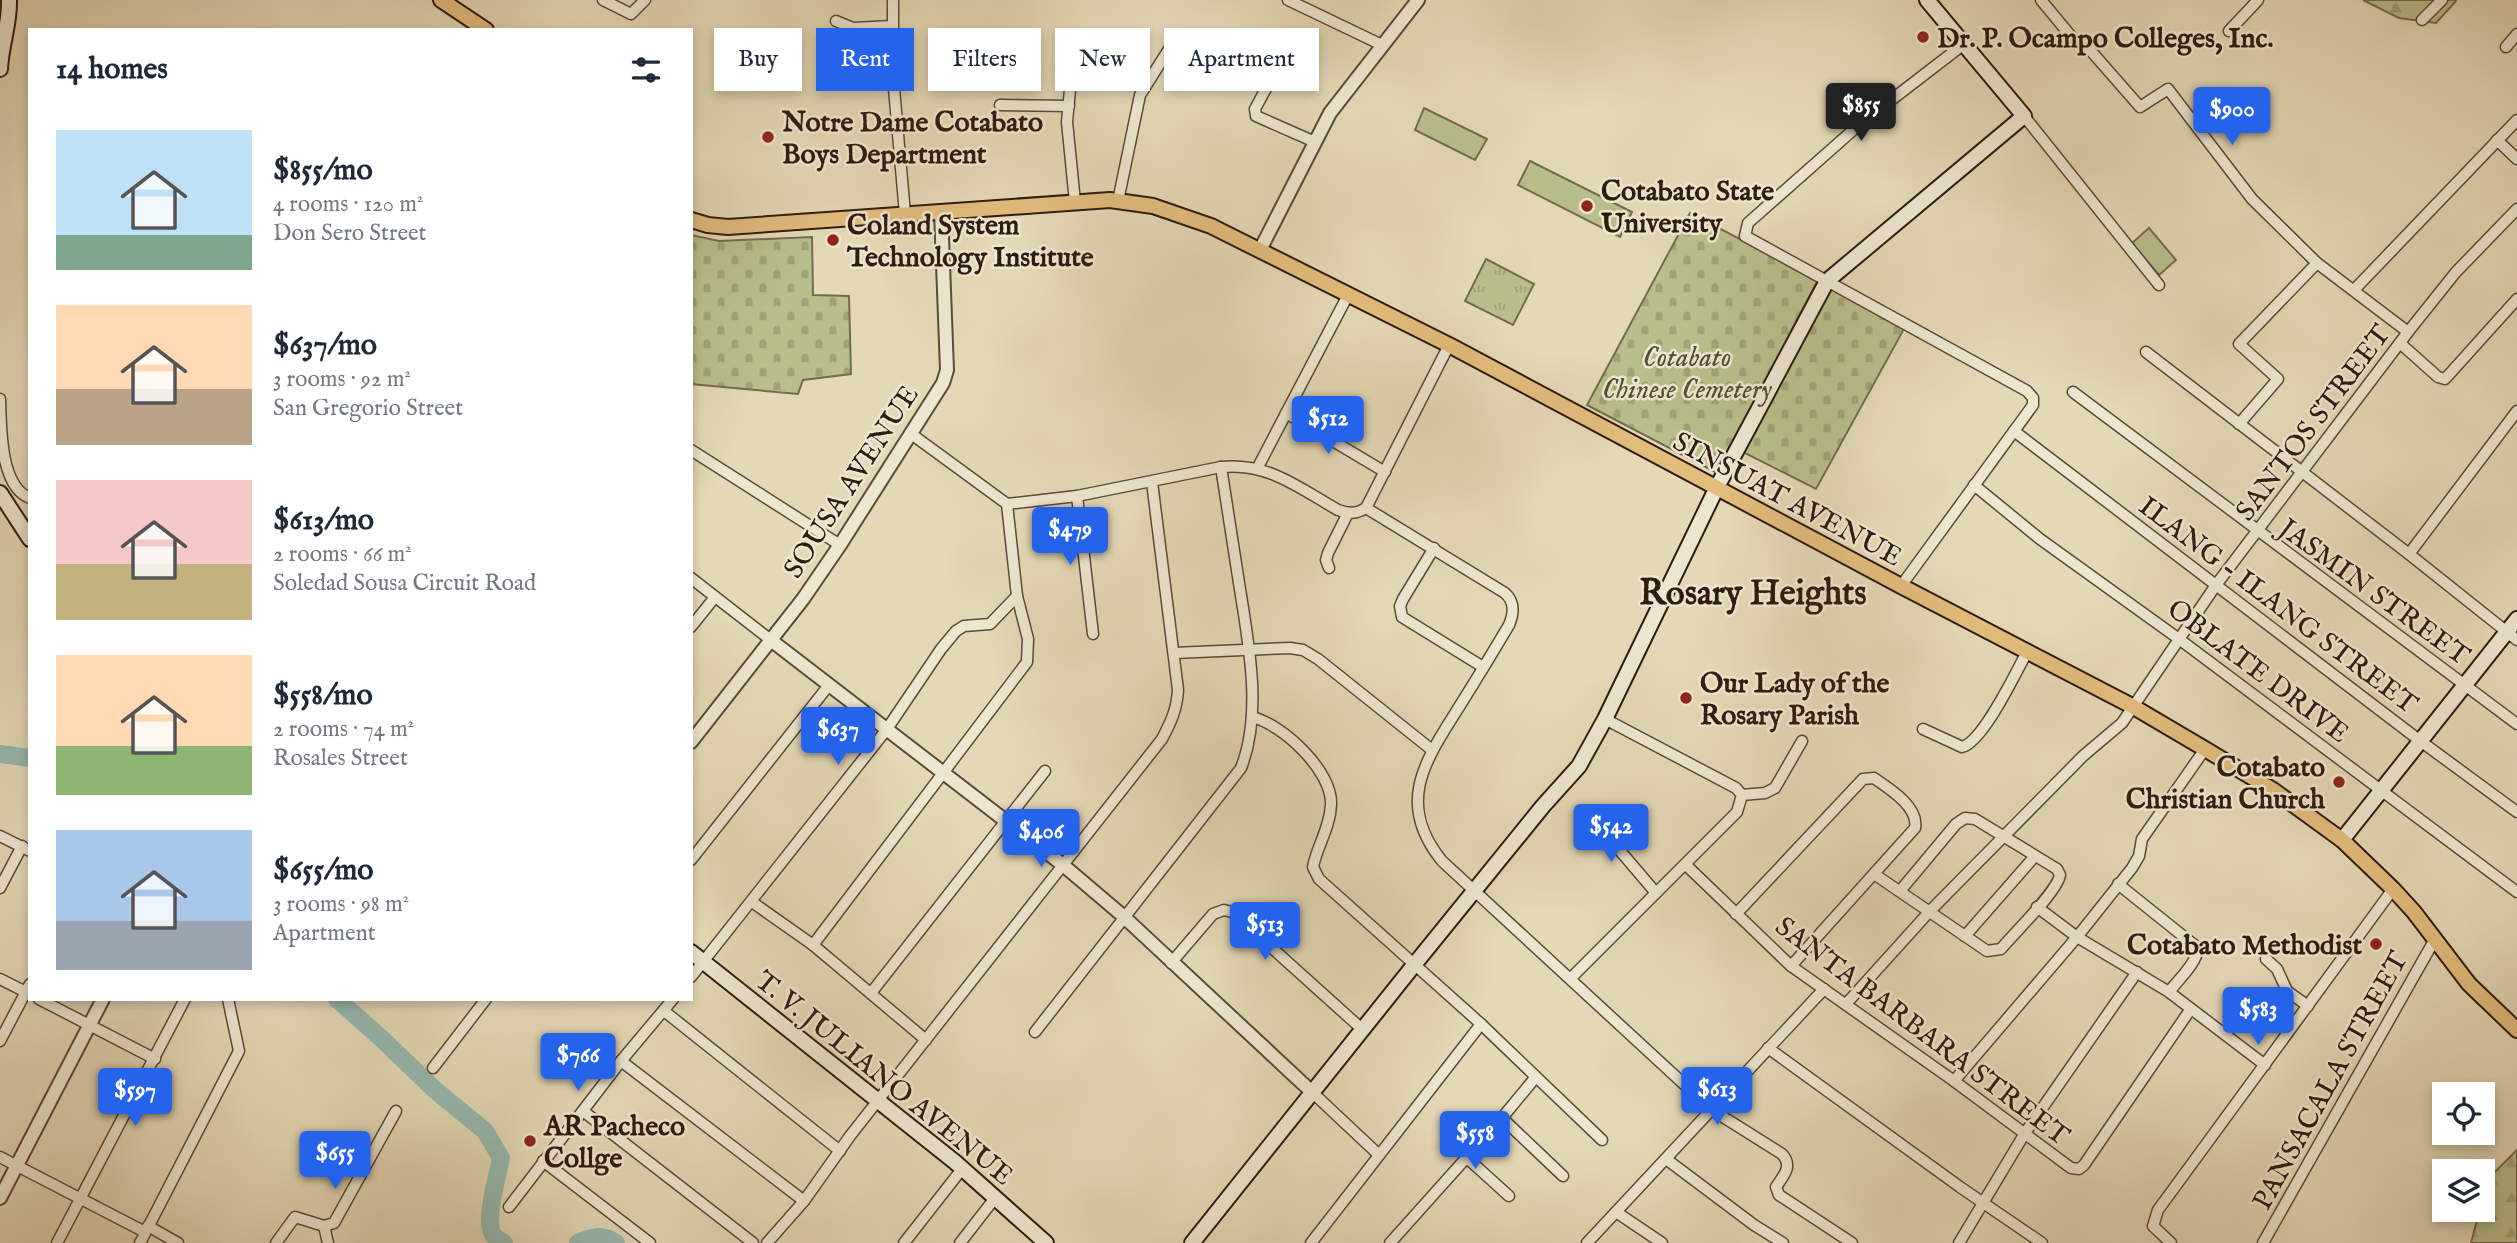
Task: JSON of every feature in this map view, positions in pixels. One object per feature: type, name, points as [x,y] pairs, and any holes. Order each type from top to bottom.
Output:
[{"type":"main road","points":[[0,69],[10,6],[19,5],[21,0]]},
{"type":"main road","points":[[440,0],[483,28]]},
{"type":"main road","points":[[1192,1243],[1578,765],[1605,719],[1717,487],[1827,281],[2024,116],[1927,0]]},
{"type":"main road","name":"SINSUAT AVENUE","points":[[693,221],[728,227],[1118,201],[1172,211],[1211,226],[1449,345],[1901,586],[2133,706],[2273,790],[2342,840],[2393,889],[2469,984],[2492,1009],[2517,1030]]},
{"type":"main road","points":[[0,493],[28,536]]},
{"type":"main road","points":[[2342,840],[2420,740],[2512,637],[2517,619]]},
{"type":"main road","name":"T. V. JULIANO AVENUE","points":[[693,954],[962,1169],[1046,1243]]},
{"type":"street","points":[[603,0],[631,15],[645,0]]},
{"type":"street","points":[[893,0],[892,77],[905,214]]},
{"type":"street","points":[[1288,0],[1382,45]]},
{"type":"street","points":[[1260,250],[1330,113],[1418,0]]},
{"type":"street","points":[[2041,0],[2075,41],[2084,43],[2140,107],[2168,89],[2252,199],[2317,263],[2408,332]]},
{"type":"street","points":[[2229,31],[2258,0]]},
{"type":"street","points":[[2422,20],[2442,0]]},
{"type":"street","points":[[836,21],[853,28],[892,26]]},
{"type":"street","points":[[2506,47],[2517,34]]},
{"type":"street","points":[[1901,586],[2033,405],[2033,398],[2027,391],[1745,236],[1748,223],[1860,124],[1964,44]]},
{"type":"street","points":[[1118,201],[1140,95],[1164,57]]},
{"type":"street","points":[[1070,91],[1067,122],[1075,202]]},
{"type":"street","points":[[1265,91],[1255,109],[1256,116],[1315,142]]},
{"type":"street","points":[[1000,105],[1069,106]]},
{"type":"street","points":[[2024,116],[2159,285]]},
{"type":"street","points":[[2354,290],[2517,120]]},
{"type":"street","points":[[2497,140],[2517,159]]},
{"type":"street","name":"SANTOS STREET","points":[[1846,1004],[1930,911],[2083,756],[2122,723],[2216,585],[2408,332],[2456,272],[2517,209]]},
{"type":"street","name":"SOUSA AVENUE","points":[[693,740],[772,641],[840,545],[943,383],[947,370],[941,211]]},
{"type":"street","points":[[2239,424],[2278,379],[2239,344],[2317,263]]},
{"type":"street","points":[[1258,467],[1348,295]]},
{"type":"street","points":[[2400,344],[2438,377],[2445,379],[2517,299]]},
{"type":"street","points":[[1329,568],[1326,560],[1328,553],[1385,472],[1449,345]]},
{"type":"street","points":[[2146,352],[2409,554],[2512,637]]},
{"type":"street","name":"JASMIN STREET","points":[[2073,392],[2517,724]]},
{"type":"street","points":[[0,399],[2,456],[10,482],[16,491],[28,497]]},
{"type":"street","points":[[2409,554],[2517,411]]},
{"type":"street","points":[[1286,413],[1385,472]]},
{"type":"street","name":"ILANG - ILANG STREET","points":[[2014,431],[2517,811]]},
{"type":"street","points":[[910,433],[1007,504],[1077,496],[1221,467],[1258,467],[1434,548],[1505,593],[1514,614],[1509,625],[1432,750],[1420,776],[1417,811],[1424,834],[1442,861],[1712,1110],[1782,1153],[1788,1162],[1788,1168],[1776,1187],[1779,1195],[1852,1243]]},
{"type":"street","points":[[693,451],[840,545]]},
{"type":"street","points":[[1035,1032],[1241,768],[1250,738],[1252,717],[1250,649],[1221,467]]},
{"type":"street","points":[[767,1243],[804,1200],[1171,723],[1177,706],[1178,690],[1152,482]]},
{"type":"street","name":"OBLATE DRIVE","points":[[1974,485],[2040,539],[2517,891]]},
{"type":"street","points":[[1077,496],[1093,634]]},
{"type":"street","points":[[813,945],[1027,662],[1028,639],[1017,596],[1007,504]]},
{"type":"street","points":[[1434,548],[1403,599],[1400,606],[1402,617],[1483,667]]},
{"type":"street","points":[[693,580],[1063,865],[1123,916],[1379,1155]]},
{"type":"street","points":[[693,975],[887,729],[956,631],[964,626],[981,627],[990,624],[1017,596]]},
{"type":"street","points":[[693,624],[715,597]]},
{"type":"street","points":[[1174,653],[1290,648],[1310,655],[1432,750]]},
{"type":"street","points":[[1923,729],[1962,747],[1969,745],[1991,716],[2027,652]]},
{"type":"street","points":[[693,857],[829,685]]},
{"type":"street","points":[[1252,717],[1278,729],[1311,760],[1326,782],[1331,807],[1327,830],[1314,857],[1313,867],[1319,879],[1481,1024],[1602,1140]]},
{"type":"street","points":[[1605,719],[1724,780],[1737,788],[1742,795]]},
{"type":"street","points":[[1742,795],[1765,793],[1775,788],[1802,741]]},
{"type":"street","points":[[1954,1081],[2077,937],[2118,884],[2139,856],[2142,839],[2205,749]]},
{"type":"street","points":[[871,993],[1045,771]]},
{"type":"street","points":[[1736,914],[1863,779],[1874,778],[1911,809],[1916,816],[1914,828],[1791,966]]},
{"type":"street","points":[[1570,978],[1737,812],[1742,795]]},
{"type":"street","points":[[1874,874],[1987,951],[2001,949],[2059,881],[2060,875],[2057,869],[1975,818],[1965,818],[1956,824],[1900,891]]},
{"type":"street","points":[[1625,825],[1616,846],[1656,893]]},
{"type":"street","points":[[0,836],[26,848],[0,888]]},
{"type":"street","points":[[1965,936],[2035,856]]},
{"type":"street","name":"SANTA BARBARA STREET","points":[[1686,865],[1791,966],[2075,1169],[2084,1165],[2190,1010]]},
{"type":"street","points":[[2118,884],[2198,948],[2199,953],[2169,992]]},
{"type":"street","points":[[2171,1243],[2156,1229],[2153,1221],[2158,1210],[2393,889]]},
{"type":"street","points":[[752,902],[813,945],[926,1040]]},
{"type":"street","points":[[2037,907],[2077,937],[2169,992],[2265,1065]]},
{"type":"street","points":[[1171,963],[1213,915],[1224,910],[1232,912],[1363,1030]]},
{"type":"street","name":"PANSACALA STREET","points":[[2263,1243],[2435,939]]},
{"type":"street","points":[[2266,959],[2277,969],[2287,991],[2308,1006]]},
{"type":"street","points":[[1959,1243],[2025,1133],[2137,972]]},
{"type":"street","points":[[0,979],[28,990],[0,1041]]},
{"type":"street","points":[[1587,1243],[1824,989]]},
{"type":"street","points":[[43,1001],[155,1059]]},
{"type":"street","points":[[0,1198],[102,1001]]},
{"type":"street","points":[[57,1243],[184,1001]]},
{"type":"street","points":[[139,1243],[239,1051],[228,1001]]},
{"type":"street","points":[[433,1068],[484,1001]]},
{"type":"street","points":[[509,1207],[672,1001]]},
{"type":"street","points":[[664,1011],[840,1150]]},
{"type":"street","points":[[1311,1243],[1481,1024]]},
{"type":"street","points":[[1768,1048],[2042,1243]]},
{"type":"street","points":[[621,1062],[804,1200]]},
{"type":"street","points":[[1390,1243],[1535,1078]]},
{"type":"street","points":[[276,1243],[295,1217],[324,1226],[334,1223],[396,1111]]},
{"type":"street","points":[[583,1111],[753,1243]]},
{"type":"street","points":[[1502,1118],[1563,1176]]},
{"type":"street","points":[[0,1157],[80,1198],[178,1243]]},
{"type":"street","points":[[1467,1158],[1509,1196]]},
{"type":"street","points":[[1666,1159],[1783,1243]]},
{"type":"street","points":[[543,1161],[650,1243]]},
{"type":"street","points":[[904,1243],[962,1169]]},
{"type":"street","points":[[960,1243],[995,1198]]},
{"type":"street","points":[[1616,1212],[1662,1243]]},
{"type":"street","points":[[324,1226],[328,1243]]},
{"type":"green space","points":[[2363,0],[2456,1],[2436,23],[2399,18]]},
{"type":"green space","points":[[1424,108],[1487,139],[1475,160],[1415,130]]},
{"type":"green space","points":[[1530,161],[1632,212],[1620,237],[1518,185]]},
{"type":"green space","name":"Cotabato Chinese Cemetery","points":[[1690,213],[1818,280],[1717,473],[1587,405]]},
{"type":"green space","points":[[2149,228],[2176,260],[2159,275],[2132,243]]},
{"type":"green space","points":[[693,235],[719,241],[812,237],[813,295],[849,296],[851,374],[803,380],[798,394],[693,384]]},
{"type":"green space","points":[[1486,259],[1534,284],[1513,325],[1465,301]]},
{"type":"green space","points":[[1831,287],[1905,327],[1816,489],[1743,452]]},
{"type":"green space","points":[[2517,1150],[2517,1243],[2471,1243],[2477,1222],[2495,1222],[2495,1172]]},
{"type":"waterway","points":[[0,754],[28,758]]},
{"type":"waterway","points":[[339,1001],[435,1090],[485,1131],[501,1158],[490,1221],[494,1236],[504,1243]]},
{"type":"waterway","points":[[578,1243],[597,1237],[616,1243]]},
{"type":"place","name":"Dr. P. Ocampo Colleges, Inc.","points":[[1923,37]]},
{"type":"place","name":"Notre Dame Cotabato Boys Department","points":[[768,137]]},
{"type":"place","name":"Cotabato State University","points":[[1587,206]]},
{"type":"place","name":"Coland System Technology Institute","points":[[833,240]]},
{"type":"place","name":"Our Lady of the Rosary Parish","points":[[1686,698]]},
{"type":"place","name":"Cotabato Christian Church","points":[[2339,782]]},
{"type":"place","name":"Cotabato Methodist","points":[[2376,944]]},
{"type":"place","name":"AR Pacheco Collge","points":[[530,1141]]},
{"type":"district","name":"Rosary Heights","points":[[1753,592]]}]
